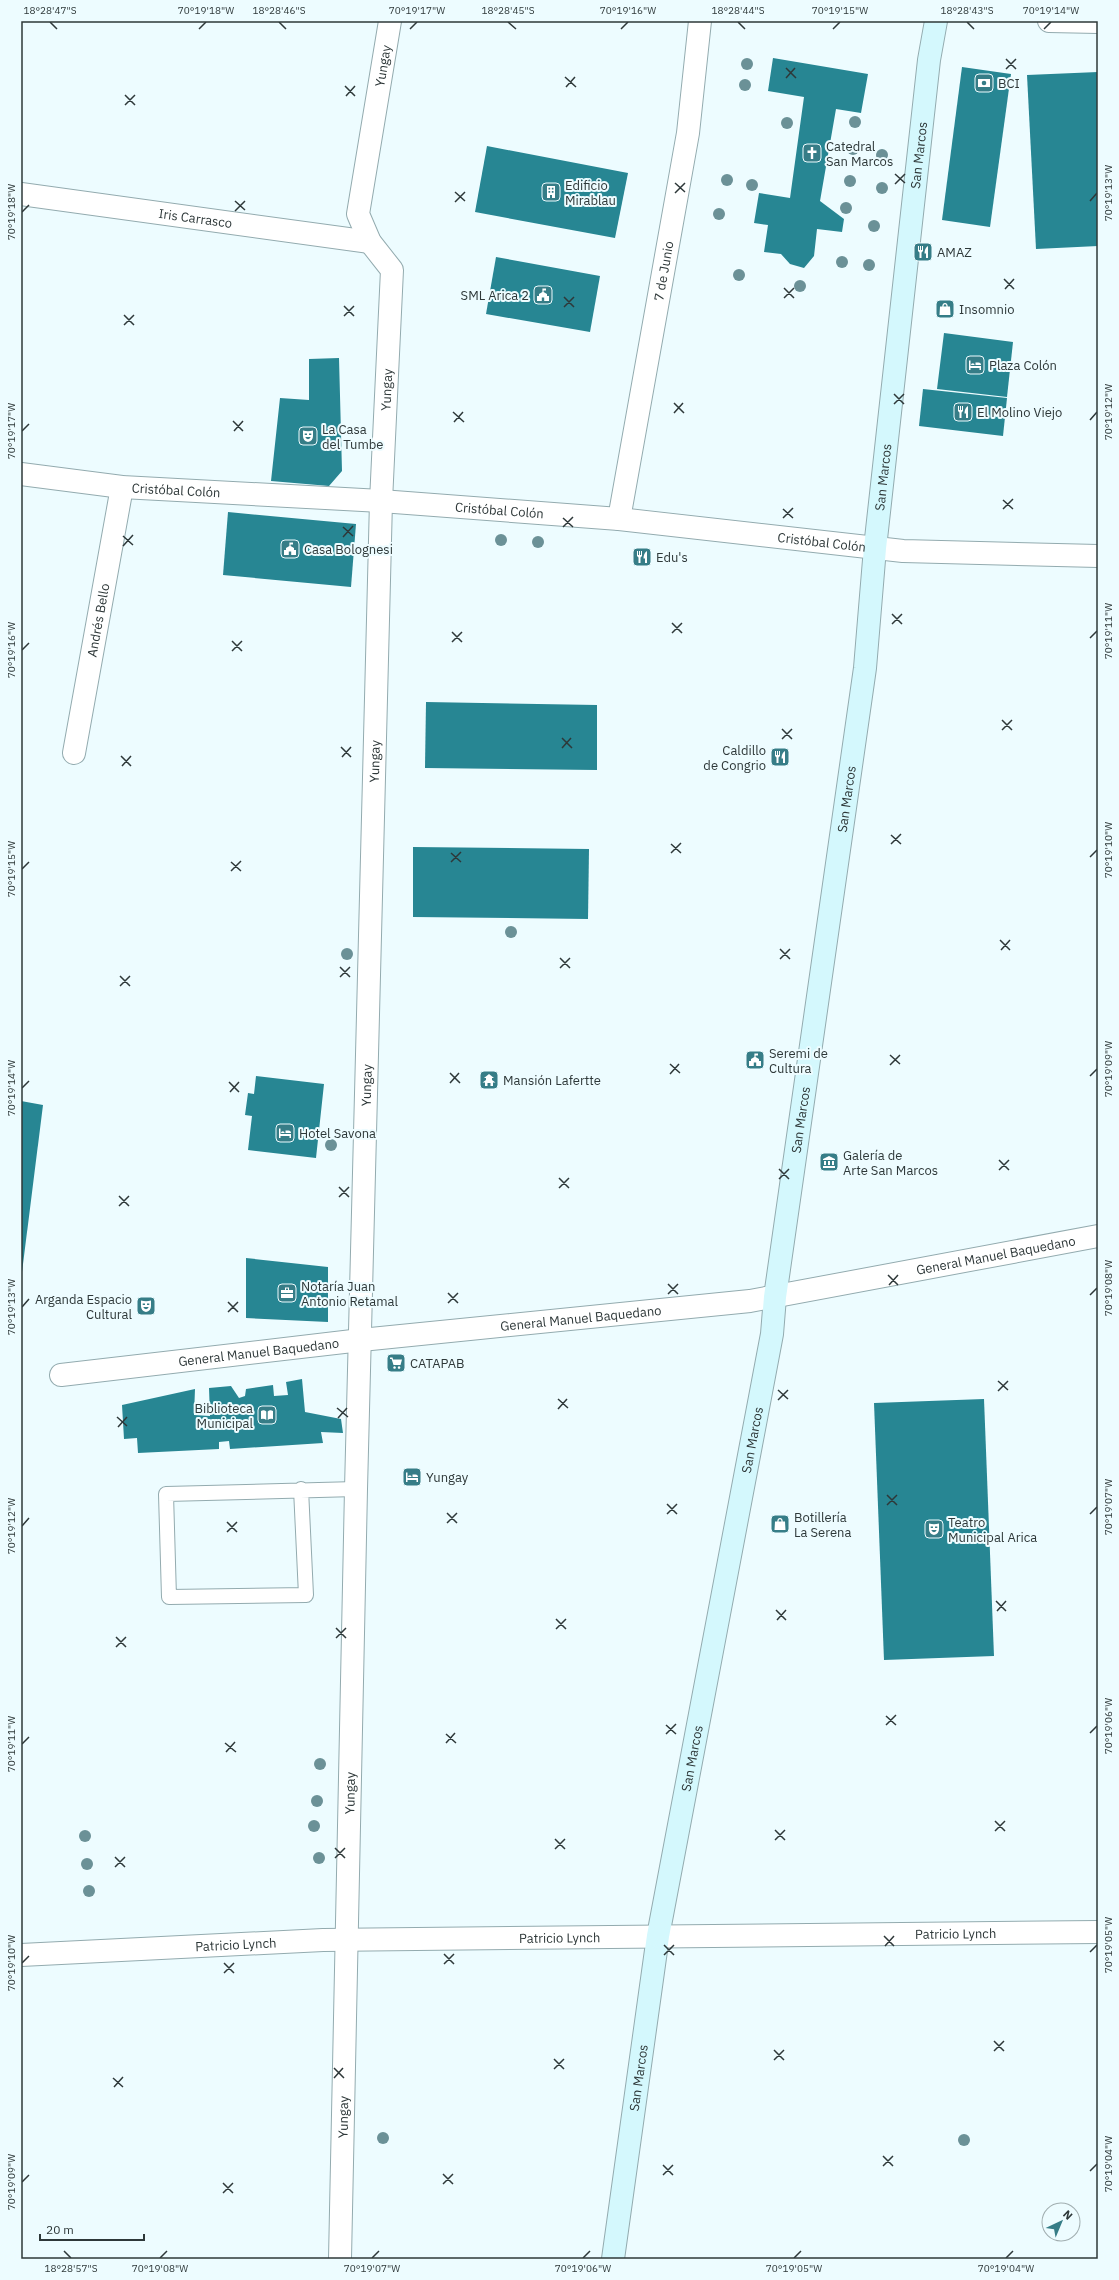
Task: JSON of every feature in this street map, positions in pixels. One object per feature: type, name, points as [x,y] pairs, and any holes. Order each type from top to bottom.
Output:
[{"type":"main road","name":"San Marcos","points":[[614,2259],[658,1936],[772,1334],[775,1297],[865,668],[875,548],[928,76],[936,21]]},
{"type":"street","name":"Yungay","points":[[340,2259],[356,1488],[361,1340],[381,501],[392,270],[370,242],[358,214],[390,21]]},
{"type":"street","name":"7 de Junio","points":[[619,519],[688,133],[700,21]]},
{"type":"street","points":[[1049,21],[1098,22]]},
{"type":"street","name":"Iris Carrasco","points":[[21,194],[370,242]]},
{"type":"street","name":"Cristóbal Colón","points":[[21,474],[122,487],[381,501],[619,519],[875,548],[1098,556]]},
{"type":"street","name":"Andrés Bello","points":[[74,753],[122,487]]},
{"type":"street","name":"General Manuel Baquedano","points":[[61,1375],[361,1340],[775,1297],[1098,1236]]},
{"type":"street","name":"Patricio Lynch","points":[[21,1955],[347,1940],[1098,1932]]},
{"type":"lane","points":[[301,1489],[306,1595],[169,1597],[166,1494],[301,1489],[356,1488]]},
{"type":"building","name":"Catedral San Marcos","points":[[773,58],[868,74],[861,113],[836,109],[820,201],[844,219],[842,232],[817,229],[814,256],[804,268],[790,264],[781,254],[764,252],[768,225],[754,223],[759,193],[790,198],[804,97],[768,91]]},
{"type":"building","points":[[962,67],[1011,74],[990,227],[942,220]]},
{"type":"building","points":[[1098,72],[1098,246],[1036,249],[1027,75]]},
{"type":"building","name":"Edificio Mirablau","points":[[487,146],[628,173],[615,238],[475,212]]},
{"type":"building","name":"SML Arica 2","points":[[496,257],[600,276],[590,332],[486,314]]},
{"type":"building","name":"Plaza Colón","points":[[944,333],[1013,342],[1007,397],[937,389]]},
{"type":"building","name":"La Casa del Tumbe","points":[[339,358],[342,471],[329,486],[271,481],[280,398],[309,400],[309,359]]},
{"type":"building","name":"El Molino Viejo","points":[[923,389],[1007,398],[1003,436],[919,426]]},
{"type":"building","name":"Casa Bolognesi","points":[[228,512],[356,524],[351,587],[223,575]]},
{"type":"building","points":[[426,702],[597,705],[597,770],[425,768]]},
{"type":"building","points":[[413,847],[589,849],[588,919],[413,917]]},
{"type":"building","name":"Hotel Savona","points":[[256,1076],[324,1084],[316,1158],[248,1150],[252,1116],[245,1115],[248,1093],[254,1094]]},
{"type":"building","points":[[21,1101],[43,1105],[22,1272],[21,1271]]},
{"type":"building","name":"Notaría Juan Antonio Retamal","points":[[246,1258],[328,1267],[328,1322],[246,1318]]},
{"type":"building","name":"Biblioteca Municipal","points":[[302,1379],[305,1412],[341,1419],[343,1433],[321,1432],[323,1443],[230,1449],[229,1441],[219,1442],[219,1449],[138,1453],[137,1438],[124,1439],[122,1405],[195,1389],[194,1415],[210,1416],[209,1388],[231,1386],[239,1398],[245,1396],[246,1389],[273,1385],[274,1396],[288,1395],[286,1382]]},
{"type":"building","name":"Teatro Municipal Arica","points":[[984,1399],[994,1656],[884,1660],[874,1403]]},
{"type":"place","name":"BCI","points":[[984,83]]},
{"type":"place","name":"Catedral San Marcos","points":[[812,153]]},
{"type":"place","name":"Edificio Mirablau","points":[[551,192]]},
{"type":"place","name":"AMAZ","points":[[923,252]]},
{"type":"place","name":"SML Arica 2","points":[[543,295]]},
{"type":"place","name":"Insomnio","points":[[945,309]]},
{"type":"place","name":"Plaza Colón","points":[[975,365]]},
{"type":"place","name":"El Molino Viejo","points":[[963,412]]},
{"type":"place","name":"La Casa del Tumbe","points":[[308,436]]},
{"type":"place","name":"Casa Bolognesi","points":[[290,549]]},
{"type":"place","name":"Edu's","points":[[642,557]]},
{"type":"place","name":"Caldillo de Congrio","points":[[780,757]]},
{"type":"place","name":"Seremi de Cultura","points":[[755,1060]]},
{"type":"place","name":"Mansión Lafertte","points":[[489,1080]]},
{"type":"place","name":"Hotel Savona","points":[[285,1133]]},
{"type":"place","name":"Galería de Arte San Marcos","points":[[829,1162]]},
{"type":"place","name":"Notaría Juan Antonio Retamal","points":[[287,1293]]},
{"type":"place","name":"Arganda Espacio Cultural","points":[[146,1306]]},
{"type":"place","name":"CATAPAB","points":[[396,1363]]},
{"type":"place","name":"Biblioteca Municipal","points":[[267,1415]]},
{"type":"place","name":"Yungay","points":[[412,1477]]},
{"type":"place","name":"Botillería La Serena","points":[[780,1524]]},
{"type":"place","name":"Teatro Municipal Arica","points":[[934,1529]]}]
